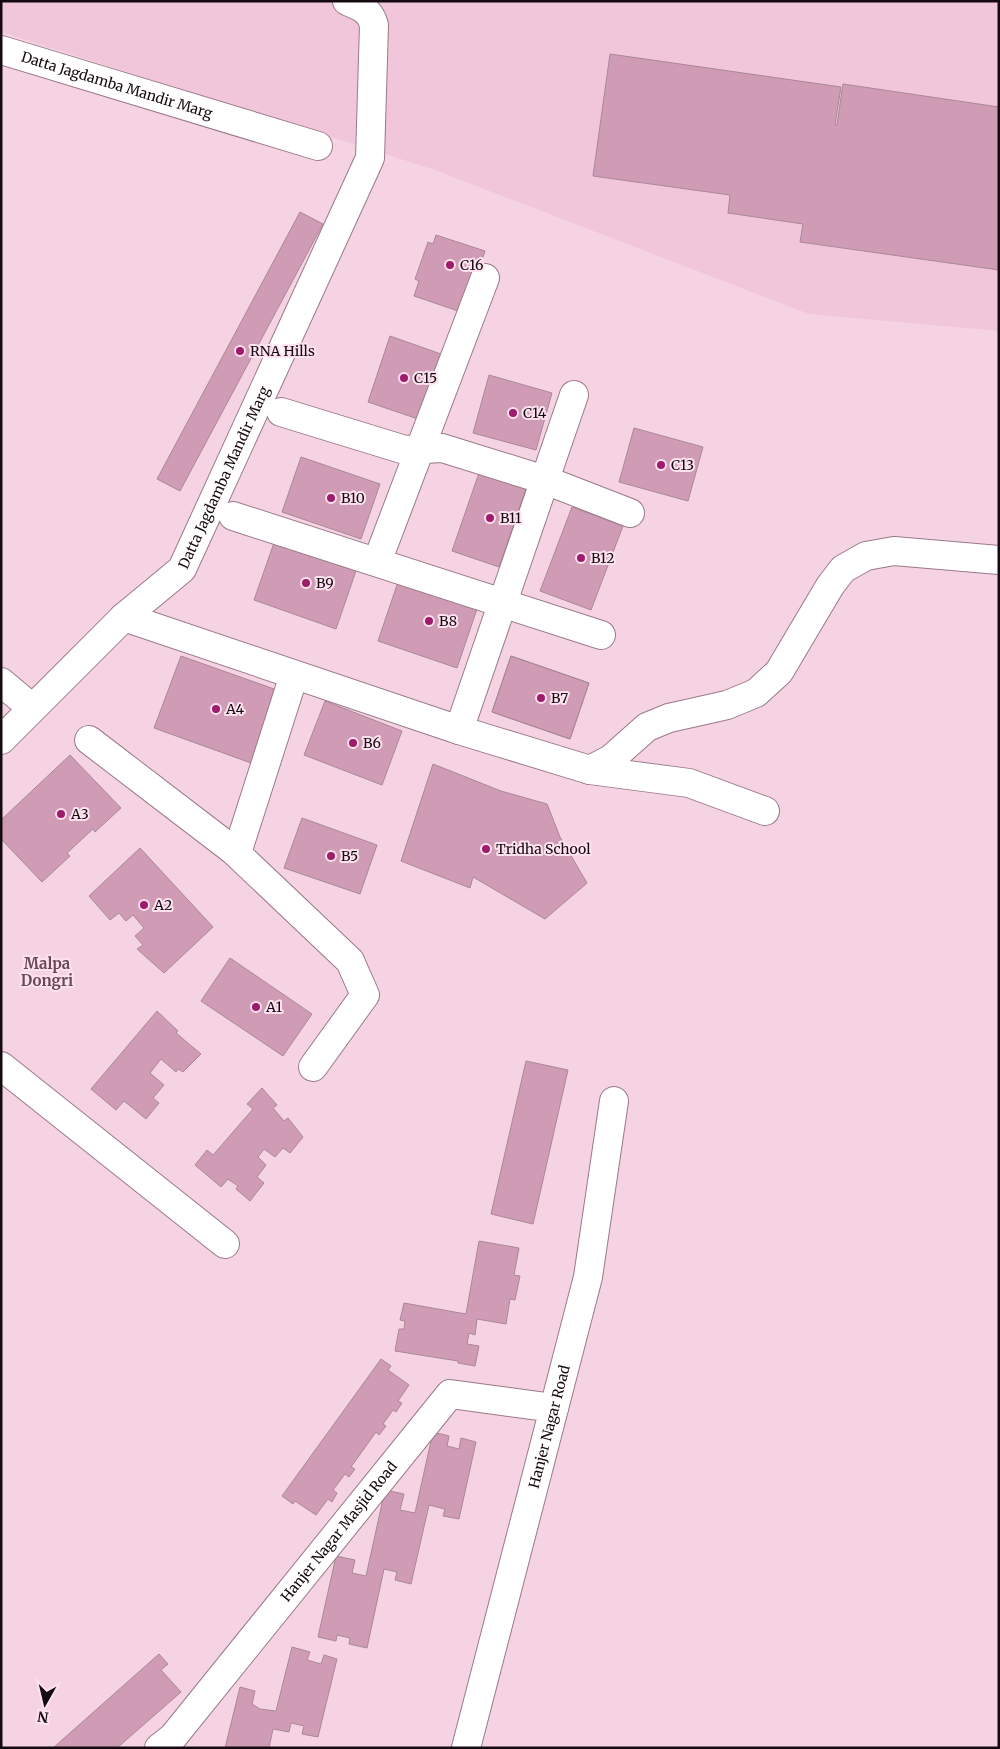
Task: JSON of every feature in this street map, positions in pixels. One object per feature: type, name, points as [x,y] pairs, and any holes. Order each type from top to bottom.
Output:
[{"type":"street","name":"Datta Jagdamba Mandir Marg","points":[[1,740],[124,617],[182,569],[370,158],[374,25],[372,15],[364,8],[347,1]]},
{"type":"street","name":"Datta Jagdamba Mandir Marg","points":[[1,50],[318,146]]},
{"type":"street","points":[[377,562],[418,449],[485,278]]},
{"type":"street","points":[[459,730],[574,395]]},
{"type":"street","points":[[281,412],[405,450],[442,448],[545,480],[630,512]]},
{"type":"street","points":[[233,516],[601,635]]},
{"type":"street","points":[[590,770],[611,759],[648,727],[669,718],[727,704],[756,694],[779,672],[830,586],[843,569],[866,556],[894,552],[999,560]]},
{"type":"street","points":[[124,617],[459,730],[590,770],[689,783],[765,811]]},
{"type":"street","points":[[236,853],[294,675]]},
{"type":"street","points":[[1,682],[32,708]]},
{"type":"street","points":[[89,740],[236,853],[350,961],[365,995],[313,1067]]},
{"type":"street","points":[[1,1066],[225,1244]]},
{"type":"street","name":"Hanjer Nagar Road","points":[[466,1748],[588,1278],[614,1101]]},
{"type":"street","name":"Hanjer Nagar Masjid Road","points":[[159,1748],[173,1737],[450,1394],[554,1408]]},
{"type":"shaded area","points":[[1,1],[999,1],[999,331],[809,314],[435,170],[1,32]]},
{"type":"building","points":[[610,54],[841,87],[835,125],[837,125],[843,84],[999,107],[999,270],[800,242],[803,224],[728,213],[730,195],[593,176]]},
{"type":"building","name":"RNA Hills","points":[[300,212],[323,224],[180,491],[157,479]]},
{"type":"building","name":"C16","points":[[436,235],[485,251],[464,313],[414,296],[419,281],[415,279],[428,242],[433,244]]},
{"type":"building","name":"C15","points":[[390,336],[441,354],[418,419],[368,402]]},
{"type":"building","name":"C14","points":[[489,375],[552,393],[536,450],[473,433]]},
{"type":"building","name":"C13","points":[[634,428],[703,447],[688,501],[619,482]]},
{"type":"building","name":"B10","points":[[301,457],[380,484],[361,539],[282,512]]},
{"type":"building","name":"B11","points":[[480,470],[527,486],[499,567],[452,551]]},
{"type":"building","name":"B12","points":[[572,507],[623,526],[591,610],[540,591]]},
{"type":"building","name":"B9","points":[[276,537],[358,565],[336,629],[254,600]]},
{"type":"building","name":"B8","points":[[401,573],[480,600],[457,668],[378,641]]},
{"type":"building","name":"A4","points":[[181,656],[277,690],[251,763],[154,728]]},
{"type":"building","name":"B7","points":[[511,656],[589,683],[570,739],[492,712]]},
{"type":"building","name":"B7","points":[[511,656],[589,683],[570,739],[492,712]]},
{"type":"building","name":"B6","points":[[325,701],[402,731],[382,785],[304,755]]},
{"type":"building","name":"A3","points":[[70,755],[121,808],[95,832],[93,829],[67,853],[70,856],[42,882],[1,839],[1,820]]},
{"type":"building","name":"Tridha School","points":[[433,764],[501,791],[547,804],[560,837],[587,883],[545,919],[473,877],[470,888],[401,861]]},
{"type":"building","name":"B5","points":[[302,818],[377,845],[360,894],[284,868]]},
{"type":"building","name":"A2","points":[[140,848],[213,927],[164,973],[137,949],[143,945],[135,936],[144,928],[133,915],[126,921],[119,913],[110,920],[89,896]]},
{"type":"building","name":"A1","points":[[230,958],[312,1014],[283,1056],[201,1001]]},
{"type":"building","points":[[157,1011],[178,1031],[176,1033],[201,1054],[183,1072],[178,1069],[176,1072],[161,1059],[150,1073],[164,1085],[153,1098],[159,1103],[146,1119],[124,1101],[116,1110],[91,1089]]},
{"type":"building","points":[[526,1061],[568,1070],[533,1224],[491,1214]]},
{"type":"building","points":[[262,1088],[277,1105],[273,1108],[284,1121],[288,1118],[303,1137],[290,1153],[283,1148],[275,1157],[264,1149],[258,1157],[266,1165],[257,1177],[264,1183],[250,1201],[236,1189],[238,1186],[228,1179],[221,1187],[195,1165],[207,1150],[213,1155],[253,1109],[247,1104]]},
{"type":"building","points":[[479,1241],[519,1248],[514,1275],[520,1276],[515,1300],[510,1299],[506,1324],[477,1319],[475,1335],[469,1333],[467,1344],[479,1346],[475,1366],[458,1363],[458,1361],[395,1351],[399,1329],[404,1329],[405,1321],[400,1320],[404,1303],[466,1314]]},
{"type":"building","points":[[381,1359],[391,1366],[388,1370],[409,1385],[398,1401],[402,1403],[396,1412],[393,1410],[383,1424],[386,1426],[379,1435],[376,1432],[351,1467],[355,1469],[349,1477],[345,1474],[333,1490],[337,1493],[332,1502],[328,1499],[316,1515],[295,1501],[293,1504],[282,1496]]},
{"type":"building","points":[[433,1432],[449,1436],[447,1446],[459,1449],[461,1438],[476,1442],[459,1519],[443,1516],[445,1509],[429,1505],[411,1584],[395,1580],[397,1572],[384,1569],[367,1648],[349,1644],[350,1638],[337,1635],[336,1641],[318,1637],[336,1556],[355,1560],[352,1573],[366,1576],[385,1490],[404,1494],[400,1510],[415,1513]]},
{"type":"building","points":[[292,1647],[310,1652],[307,1660],[321,1664],[324,1655],[337,1659],[318,1737],[302,1734],[304,1726],[291,1723],[289,1732],[273,1729],[269,1748],[225,1748],[240,1687],[255,1691],[252,1704],[260,1709],[276,1711]]},
{"type":"building","points":[[159,1654],[168,1664],[161,1670],[181,1692],[117,1748],[53,1748]]},
{"type":"place","name":"C16","points":[[450,265]]},
{"type":"place","name":"RNA Hills","points":[[240,351]]},
{"type":"place","name":"C15","points":[[404,378]]},
{"type":"place","name":"C14","points":[[513,413]]},
{"type":"place","name":"C13","points":[[661,465]]},
{"type":"place","name":"B10","points":[[331,498]]},
{"type":"place","name":"B11","points":[[490,518]]},
{"type":"place","name":"B12","points":[[581,558]]},
{"type":"place","name":"B9","points":[[306,583]]},
{"type":"place","name":"B8","points":[[429,621]]},
{"type":"place","name":"B7","points":[[541,698]]},
{"type":"place","name":"A4","points":[[216,709]]},
{"type":"place","name":"B6","points":[[353,743]]},
{"type":"place","name":"A3","points":[[61,814]]},
{"type":"place","name":"Tridha School","points":[[486,849]]},
{"type":"place","name":"B5","points":[[331,856]]},
{"type":"place","name":"A2","points":[[144,905]]},
{"type":"place","name":"A1","points":[[256,1007]]},
{"type":"district","name":"Malpa Dongri","points":[[47,972]]}]
